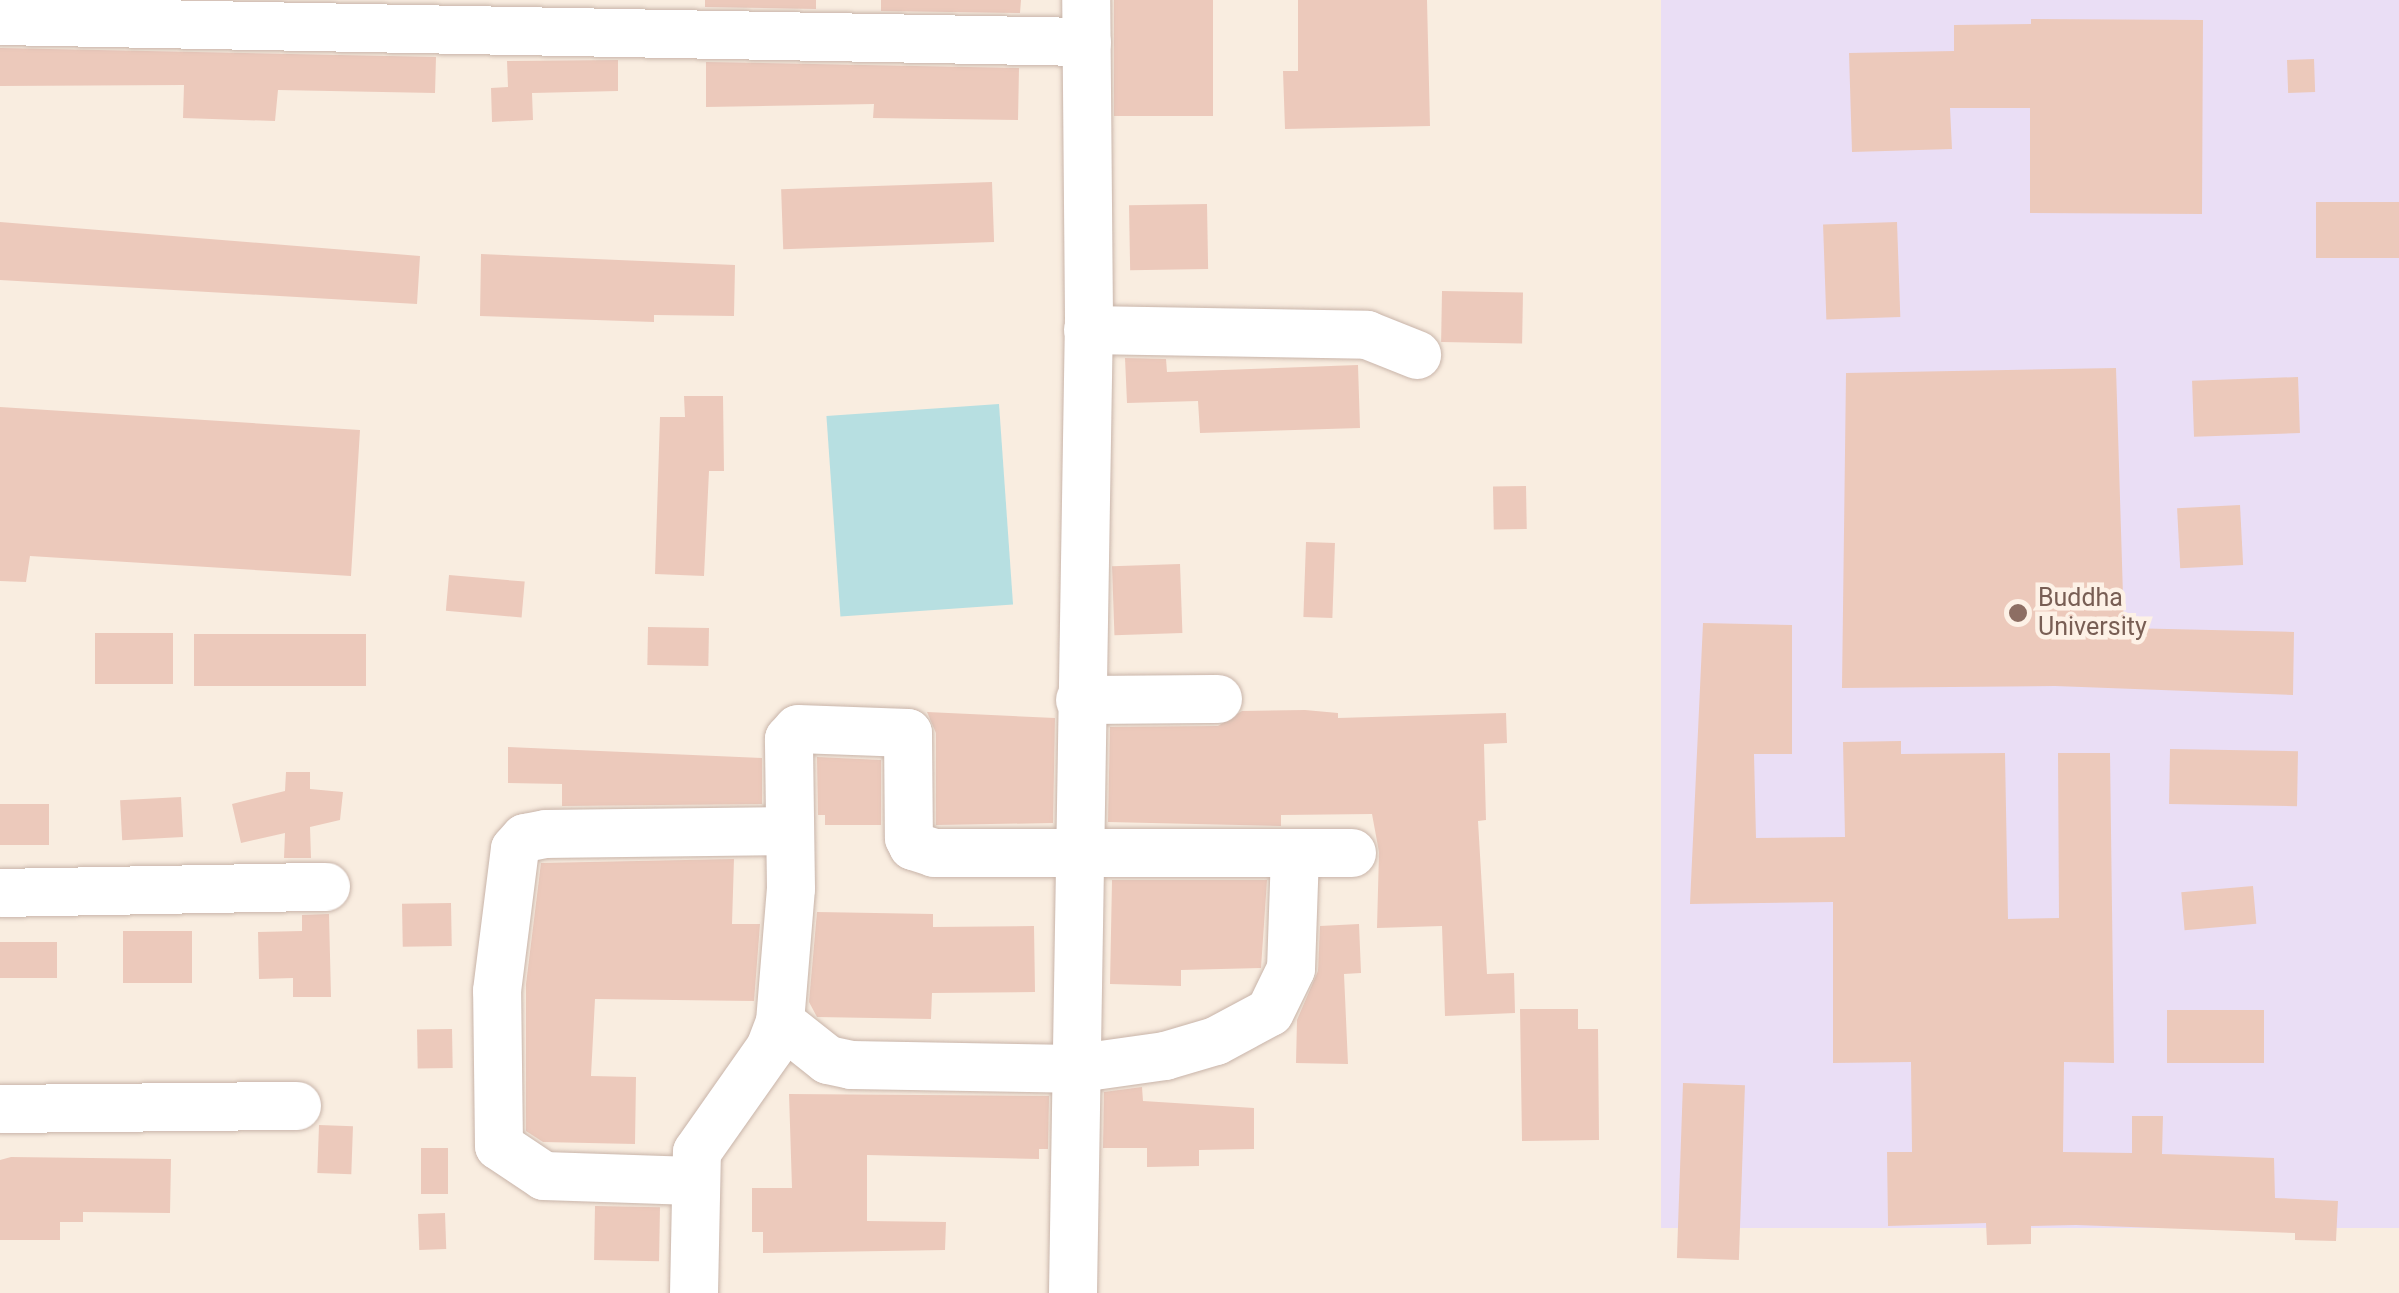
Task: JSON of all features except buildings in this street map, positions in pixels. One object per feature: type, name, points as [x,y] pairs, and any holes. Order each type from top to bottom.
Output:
[{"type":"street","points":[[0,20],[1086,21],[1088,330],[1076,855],[1073,1293]]},
{"type":"street","points":[[1088,330],[1367,336],[1417,355]]},
{"type":"street","points":[[1080,700],[1218,700]]},
{"type":"street","points":[[694,1293],[693,1181],[707,1133],[770,1048],[780,1022],[792,733],[907,732],[912,846],[934,853],[1352,853]]},
{"type":"street","points":[[693,1181],[544,1176],[499,1146],[498,991],[515,849],[525,838],[546,834],[790,832]]},
{"type":"street","points":[[780,1022],[828,1060],[850,1064],[1073,1068],[1165,1056],[1246,1030],[1270,1012],[1291,969],[1295,854]]},
{"type":"street","points":[[0,893],[326,887]]},
{"type":"street","points":[[0,1108],[297,1106]]},
{"type":"shaded area","name":"Buddha University","points":[[1661,0],[2399,0],[2399,1228],[1661,1228]]},
{"type":"water","points":[[999,404],[1013,605],[840,617],[826,416]]},
{"type":"place","name":"Buddha University","points":[[2018,613]]}]
